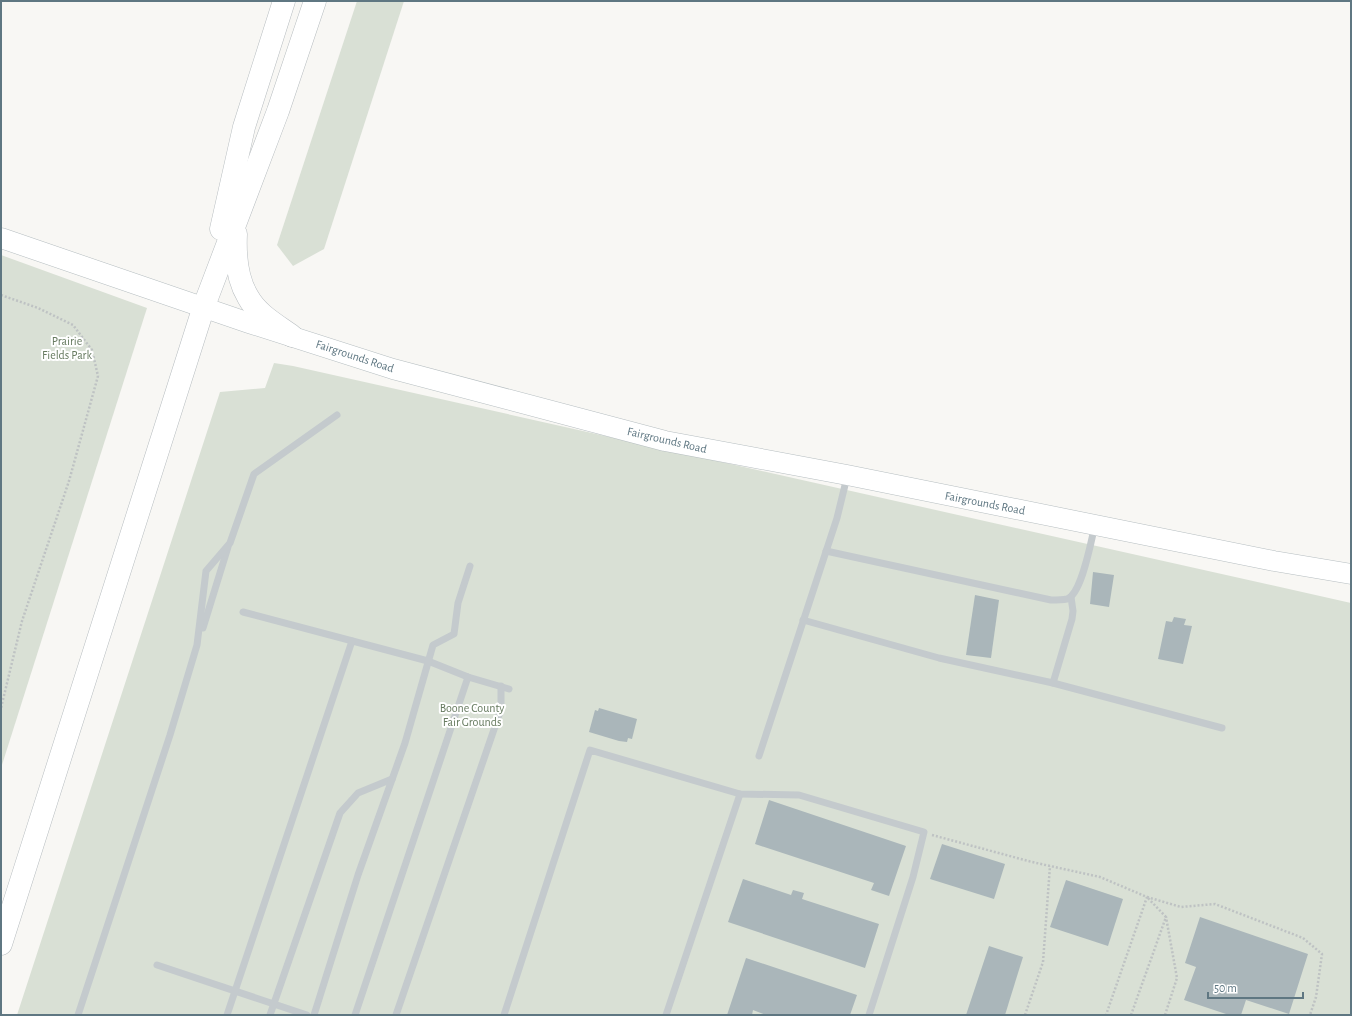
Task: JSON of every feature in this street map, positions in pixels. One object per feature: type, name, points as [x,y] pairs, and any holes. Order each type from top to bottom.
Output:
[{"type":"main road","points":[[204,306],[244,127],[284,1]]},
{"type":"main road","points":[[1,944],[204,306],[278,111],[315,1]]},
{"type":"main road","points":[[236,222],[235,251],[239,276],[248,298],[259,311],[292,336]]},
{"type":"main road","name":"Fairgrounds Road","points":[[1,238],[393,369],[665,441],[848,475],[1274,561],[1351,574]]},
{"type":"lane","points":[[78,1015],[170,735],[230,543],[254,474],[337,415]]},
{"type":"lane","points":[[758,756],[826,551],[848,475]]},
{"type":"lane","points":[[826,551],[1051,600],[1067,599],[1074,595],[1080,584],[1096,525]]},
{"type":"lane","points":[[197,645],[206,572],[230,543]]},
{"type":"lane","points":[[314,1015],[358,875],[405,743],[432,645],[454,634],[458,603],[470,566]]},
{"type":"lane","points":[[1053,683],[1072,619],[1073,611],[1071,597]]},
{"type":"lane","points":[[243,612],[428,661],[468,677],[509,689]]},
{"type":"lane","points":[[803,620],[939,658],[1053,683],[1222,728]]},
{"type":"lane","points":[[227,1015],[352,641]]},
{"type":"lane","points":[[355,1015],[468,677]]},
{"type":"lane","points":[[396,1015],[501,709],[501,686]]},
{"type":"lane","points":[[504,1015],[590,750],[740,794],[799,795],[924,832],[914,877],[869,1015]]},
{"type":"lane","points":[[270,1015],[340,813],[358,793],[392,779]]},
{"type":"lane","points":[[666,1015],[740,794]]},
{"type":"lane","points":[[157,965],[307,1015]]},
{"type":"path","points":[[1,295],[38,308],[73,325],[92,350],[98,376],[69,481],[22,621],[1,708]]},
{"type":"path","points":[[924,832],[1050,866],[1100,877],[1147,896],[1181,907],[1215,904],[1303,938],[1322,954],[1316,997],[1310,1015]]},
{"type":"path","points":[[1025,1015],[1043,962],[1050,866]]},
{"type":"path","points":[[1147,896],[1166,917],[1177,978],[1165,1015]]},
{"type":"path","points":[[1106,1015],[1147,896]]},
{"type":"path","points":[[1131,1015],[1166,917]]},
{"type":"green space","points":[[357,1],[404,1],[324,249],[293,266],[277,245]]},
{"type":"green space","name":"Prairie Fields Park","points":[[1,255],[147,308],[1,768]]},
{"type":"green space","name":"Boone County Fair Grounds","points":[[274,363],[293,366],[1351,603],[1351,1015],[17,1015],[220,392],[265,388]]},
{"type":"building","points":[[1093,572],[1114,575],[1109,607],[1090,604]]},
{"type":"building","points":[[975,595],[999,600],[991,658],[966,655]]},
{"type":"building","points":[[1174,617],[1186,619],[1184,625],[1192,626],[1183,664],[1158,659],[1166,621],[1172,622]]},
{"type":"building","points":[[599,708],[637,719],[632,739],[628,738],[627,742],[619,741],[589,732],[595,710],[598,711]]},
{"type":"building","points":[[769,800],[906,846],[889,896],[871,890],[874,883],[755,844]]},
{"type":"building","points":[[942,844],[1005,864],[994,899],[930,879]]},
{"type":"building","points":[[743,879],[791,895],[793,890],[804,893],[802,899],[879,924],[865,968],[728,922]]},
{"type":"building","points":[[1066,880],[1123,899],[1108,946],[1050,927]]},
{"type":"building","points":[[1200,917],[1308,954],[1289,1014],[1246,1000],[1241,1015],[1229,1015],[1184,1000],[1196,967],[1185,963]]},
{"type":"building","points":[[989,946],[1023,957],[1005,1015],[966,1015]]},
{"type":"building","points":[[746,958],[857,995],[850,1015],[766,1015],[753,1010],[752,1015],[727,1015]]}]
